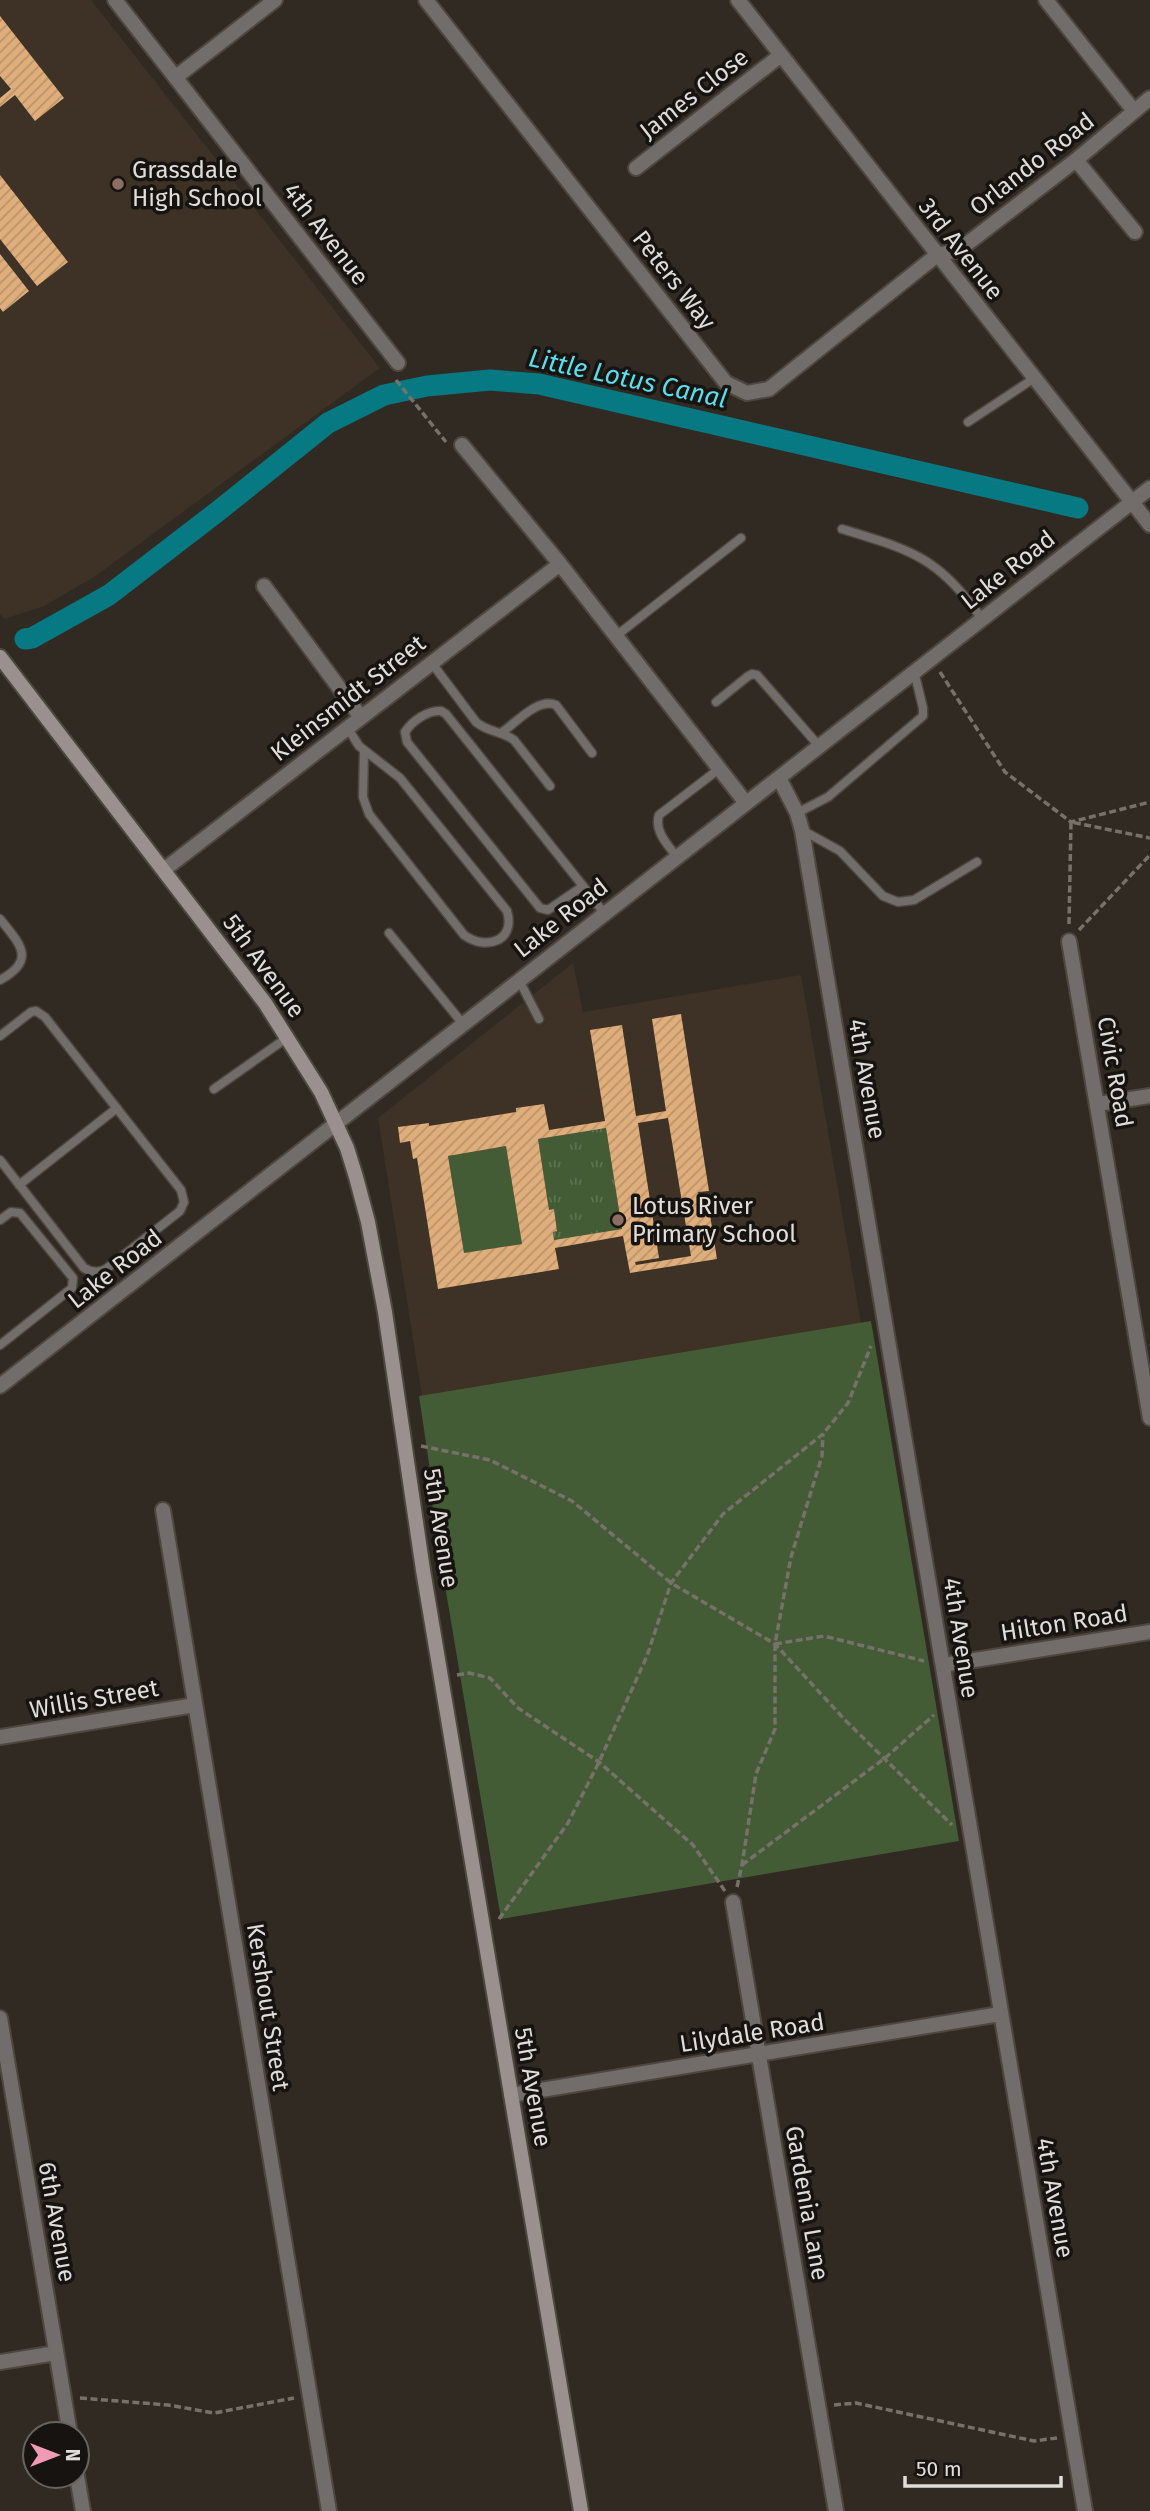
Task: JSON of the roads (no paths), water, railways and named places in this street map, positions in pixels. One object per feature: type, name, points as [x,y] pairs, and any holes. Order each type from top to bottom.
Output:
[{"type":"main road","name":"5th Avenue","points":[[0,657],[265,1003],[288,1037],[336,1122],[347,1148],[368,1222],[385,1312],[442,1679],[581,2511]]},
{"type":"street","name":"4th Avenue","points":[[115,0],[398,363]]},
{"type":"street","points":[[176,77],[275,0]]},
{"type":"street","name":"Peters Way","points":[[426,0],[726,383],[734,389],[747,393],[769,389],[937,255]]},
{"type":"street","name":"3rd Avenue","points":[[738,0],[1150,525]]},
{"type":"street","points":[[1046,0],[1134,111]]},
{"type":"street","name":"James Close","points":[[636,168],[781,55]]},
{"type":"street","name":"Orlando Road","points":[[937,255],[959,250],[1076,160],[1150,98]]},
{"type":"street","points":[[1076,160],[1135,232]]},
{"type":"street","points":[[462,445],[560,564],[746,803]]},
{"type":"street","name":"Lake Road","points":[[0,1386],[1150,488]]},
{"type":"street","name":"Kleinsmidt Street","points":[[165,869],[560,564]]},
{"type":"street","points":[[264,586],[360,716]]},
{"type":"street","name":"4th Avenue","points":[[779,778],[797,813],[802,830],[1085,2511]]},
{"type":"street","name":"Civic Road","points":[[1069,941],[1150,1418]]},
{"type":"street","points":[[1098,1104],[1150,1096]]},
{"type":"street","name":"Kershout Street","points":[[163,1510],[329,2511]]},
{"type":"street","name":"Hilton Road","points":[[943,1665],[1150,1632]]},
{"type":"street","name":"Willis Street","points":[[0,1737],[195,1705]]},
{"type":"street","name":"Gardenia Lane","points":[[733,1902],[836,2511]]},
{"type":"street","name":"Lilydale Road","points":[[511,2095],[1000,2014]]},
{"type":"street","name":"6th Avenue","points":[[0,2018],[68,2420]]},
{"type":"street","points":[[0,2362],[56,2353]]},
{"type":"street","points":[[79,2490],[83,2511]]},
{"type":"lane","points":[[968,422],[1033,379]]},
{"type":"lane","points":[[842,529],[901,547],[933,564],[959,589],[982,619]]},
{"type":"lane","points":[[616,636],[741,538]]},
{"type":"lane","points":[[431,662],[475,722],[514,740],[550,786]]},
{"type":"lane","points":[[797,813],[828,797],[923,716],[914,671]]},
{"type":"lane","points":[[716,702],[747,677],[757,675],[819,746]]},
{"type":"lane","points":[[501,733],[540,704],[551,703],[556,705],[592,753]]},
{"type":"lane","points":[[583,886],[548,910],[540,908],[407,742],[407,727],[430,712],[441,711],[446,714],[583,886],[604,913]]},
{"type":"lane","points":[[347,727],[364,751],[400,778],[507,911],[508,926],[496,941],[482,944],[473,942],[464,935],[369,814],[363,797],[364,751]]},
{"type":"lane","points":[[677,857],[663,839],[657,825],[659,815],[719,769]]},
{"type":"lane","points":[[802,830],[840,851],[883,896],[898,902],[914,900],[977,862]]},
{"type":"lane","points":[[0,919],[19,943],[23,956],[18,969],[0,980]]},
{"type":"lane","points":[[389,933],[463,1024]]},
{"type":"lane","points":[[519,980],[539,1019]]},
{"type":"lane","points":[[0,1036],[30,1012],[41,1013],[183,1193],[184,1202],[180,1211],[106,1269],[96,1272],[84,1268],[0,1160]]},
{"type":"lane","points":[[214,1089],[288,1037]]},
{"type":"lane","points":[[19,1185],[117,1108]]},
{"type":"lane","points":[[0,1220],[11,1212],[20,1213],[73,1278],[74,1283],[72,1288],[0,1345]]},
{"type":"waterway","name":"Little Lotus Canal","points":[[25,639],[32,638],[109,595],[328,423],[384,395],[427,386],[490,380],[539,384],[1078,508]]},
{"type":"place","name":"Grassdale High School","points":[[118,184]]},
{"type":"place","name":"Lotus River Primary School","points":[[618,1220]]}]
